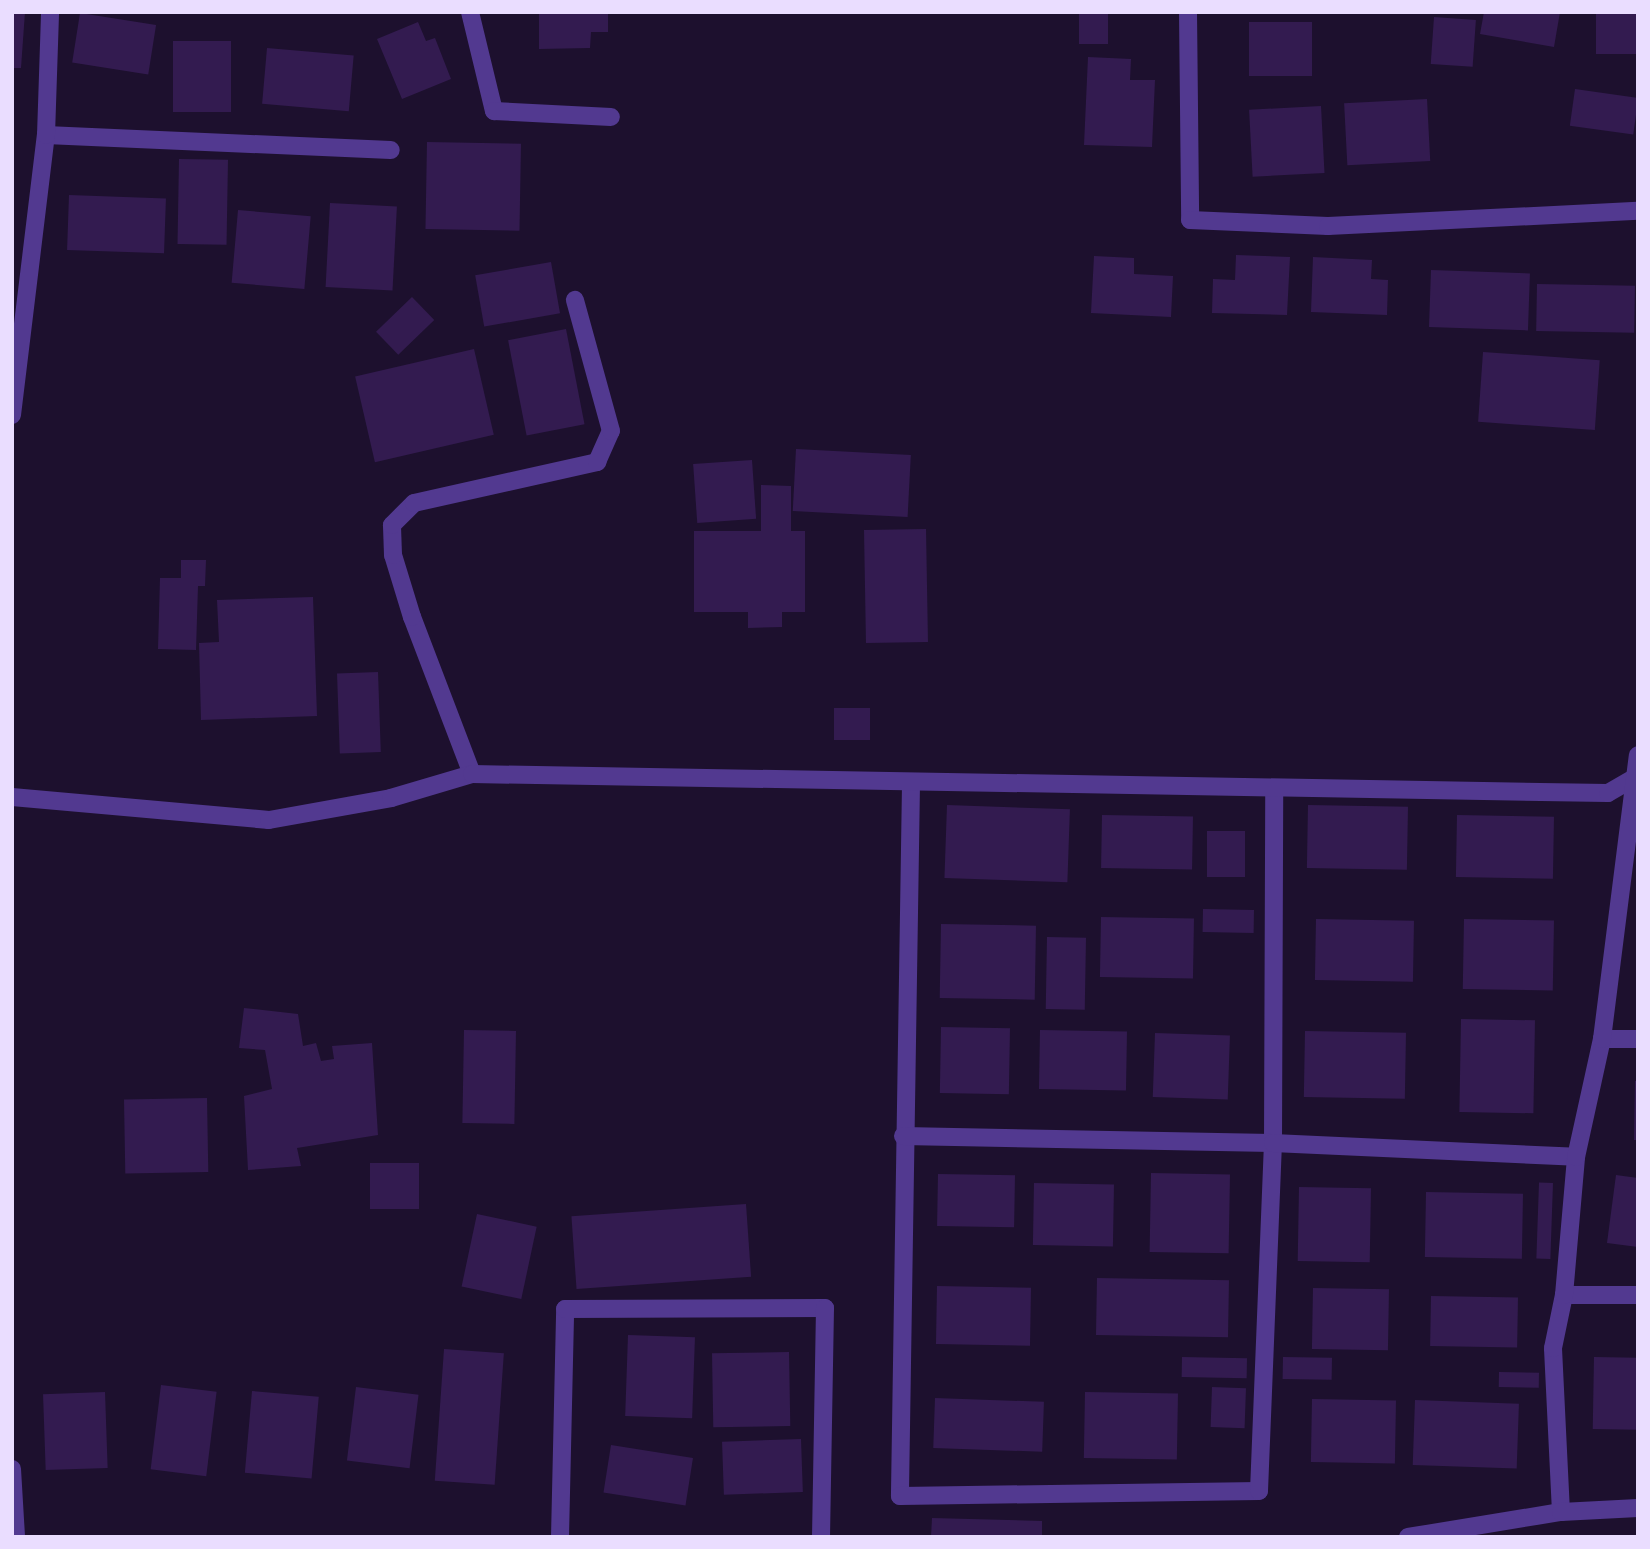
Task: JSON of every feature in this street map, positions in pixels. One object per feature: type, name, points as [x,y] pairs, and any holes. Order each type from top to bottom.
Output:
[{"type":"street","points":[[12,415],[46,135],[50,12]]},
{"type":"street","points":[[470,12],[494,111],[611,117]]},
{"type":"street","points":[[1188,12],[1190,220],[1328,226],[1638,211]]},
{"type":"street","points":[[46,135],[391,150]]},
{"type":"street","points":[[472,774],[412,617],[393,555],[392,525],[414,503],[597,462],[611,431],[575,300]]},
{"type":"street","points":[[1561,1512],[1553,1348],[1564,1295],[1576,1157],[1602,1039],[1638,755]]},
{"type":"street","points":[[12,797],[269,820],[391,798],[472,774],[911,784],[1608,793],[1636,776]]},
{"type":"street","points":[[911,784],[903,1136],[900,1496],[1259,1491],[1273,1143],[1274,788]]},
{"type":"street","points":[[1602,1039],[1638,1039]]},
{"type":"street","points":[[903,1136],[1273,1143],[1576,1157]]},
{"type":"street","points":[[1564,1295],[1638,1295]]},
{"type":"street","points":[[560,1537],[565,1309],[825,1308],[821,1537]]},
{"type":"street","points":[[12,1469],[16,1537]]},
{"type":"street","points":[[1408,1537],[1561,1512],[1638,1508]]},
{"type":"building","points":[[12,12],[25,12],[21,68],[12,68]]},
{"type":"building","points":[[539,12],[608,12],[608,32],[591,32],[590,48],[539,49]]},
{"type":"building","points":[[1079,12],[1108,12],[1108,44],[1079,44]]},
{"type":"building","points":[[1484,12],[1560,12],[1554,47],[1480,34]]},
{"type":"building","points":[[1596,12],[1636,12],[1636,54],[1596,54]]},
{"type":"building","points":[[80,13],[156,25],[148,74],[72,62]]},
{"type":"building","points":[[1434,17],[1476,20],[1473,67],[1431,64]]},
{"type":"building","points":[[418,22],[426,41],[435,38],[451,79],[402,99],[377,39]]},
{"type":"building","points":[[1249,22],[1312,22],[1312,76],[1249,76]]},
{"type":"building","points":[[173,41],[231,41],[231,112],[173,112]]},
{"type":"building","points":[[267,48],[354,56],[349,111],[262,104]]},
{"type":"building","points":[[1088,57],[1131,59],[1130,80],[1155,80],[1152,147],[1084,145]]},
{"type":"building","points":[[1575,89],[1638,98],[1633,135],[1570,126]]},
{"type":"building","points":[[1427,99],[1430,161],[1347,165],[1344,103]]},
{"type":"building","points":[[1321,106],[1325,173],[1253,177],[1249,110]]},
{"type":"building","points":[[427,142],[521,144],[519,231],[425,229]]},
{"type":"building","points":[[179,159],[228,160],[227,245],[178,244]]},
{"type":"building","points":[[69,195],[166,198],[164,253],[67,250]]},
{"type":"building","points":[[330,203],[397,207],[393,290],[326,287]]},
{"type":"building","points":[[238,210],[311,216],[304,289],[232,283]]},
{"type":"building","points":[[1236,255],[1290,257],[1287,315],[1212,313],[1213,279],[1235,280]]},
{"type":"building","points":[[1094,256],[1134,258],[1134,274],[1173,276],[1171,317],[1091,313]]},
{"type":"building","points":[[1313,257],[1372,260],[1371,279],[1388,280],[1387,315],[1311,312]]},
{"type":"building","points":[[551,262],[560,313],[484,327],[475,275]]},
{"type":"building","points":[[1431,270],[1530,273],[1528,330],[1429,327]]},
{"type":"building","points":[[1537,284],[1635,286],[1634,333],[1536,331]]},
{"type":"building","points":[[412,297],[434,320],[398,355],[376,332]]},
{"type":"building","points":[[566,329],[585,424],[527,435],[508,340]]},
{"type":"building","points":[[474,349],[494,435],[375,462],[355,376]]},
{"type":"building","points":[[1483,352],[1600,360],[1595,430],[1478,422]]},
{"type":"building","points":[[796,449],[911,455],[908,517],[793,511]]},
{"type":"building","points":[[752,460],[756,519],[697,523],[693,464]]},
{"type":"building","points":[[761,485],[791,486],[791,531],[805,531],[805,612],[782,612],[782,627],[748,628],[748,612],[694,612],[694,531],[761,531]]},
{"type":"building","points":[[926,529],[928,642],[866,643],[864,530]]},
{"type":"building","points":[[181,560],[206,560],[205,586],[198,586],[196,650],[158,649],[160,578],[181,578]]},
{"type":"building","points":[[313,597],[317,716],[201,720],[199,643],[219,642],[217,600]]},
{"type":"building","points":[[378,672],[381,752],[340,753],[337,673]]},
{"type":"building","points":[[834,708],[870,708],[870,740],[834,740]]},
{"type":"building","points":[[947,805],[1070,809],[1067,882],[944,878]]},
{"type":"building","points":[[1308,805],[1408,807],[1407,870],[1307,868]]},
{"type":"building","points":[[1102,815],[1193,817],[1192,870],[1101,868]]},
{"type":"building","points":[[1457,815],[1554,817],[1553,879],[1456,877]]},
{"type":"building","points":[[1207,831],[1245,831],[1245,877],[1207,877]]},
{"type":"building","points":[[1203,909],[1254,910],[1254,933],[1203,932]]},
{"type":"building","points":[[1101,917],[1194,919],[1193,979],[1100,977]]},
{"type":"building","points":[[1316,919],[1414,921],[1413,982],[1315,980]]},
{"type":"building","points":[[1464,919],[1554,921],[1553,991],[1463,989]]},
{"type":"building","points":[[941,924],[1036,926],[1035,1000],[940,998]]},
{"type":"building","points":[[1047,937],[1086,938],[1085,1010],[1046,1009]]},
{"type":"building","points":[[244,1008],[298,1014],[303,1046],[316,1043],[321,1061],[334,1059],[332,1046],[372,1043],[378,1135],[297,1148],[301,1166],[248,1170],[244,1096],[272,1089],[265,1050],[239,1048]]},
{"type":"building","points":[[1461,1019],[1535,1020],[1533,1113],[1459,1112]]},
{"type":"building","points":[[941,1027],[1010,1028],[1009,1094],[940,1093]]},
{"type":"building","points":[[464,1030],[516,1031],[514,1124],[462,1123]]},
{"type":"building","points":[[1040,1030],[1127,1032],[1126,1091],[1039,1089]]},
{"type":"building","points":[[1305,1031],[1406,1033],[1405,1099],[1304,1097]]},
{"type":"building","points":[[1155,1033],[1230,1036],[1228,1100],[1153,1097]]},
{"type":"building","points":[[1635,1081],[1638,1081],[1638,1140],[1634,1140]]},
{"type":"building","points":[[207,1098],[208,1172],[125,1173],[124,1099]]},
{"type":"building","points":[[370,1163],[419,1163],[419,1209],[370,1209]]},
{"type":"building","points":[[1151,1173],[1230,1174],[1229,1253],[1150,1252]]},
{"type":"building","points":[[938,1174],[1015,1175],[1014,1227],[937,1226]]},
{"type":"building","points":[[1616,1175],[1638,1178],[1638,1247],[1607,1243]]},
{"type":"building","points":[[1034,1183],[1114,1184],[1113,1246],[1033,1245]]},
{"type":"building","points":[[1539,1183],[1553,1183],[1550,1259],[1536,1258]]},
{"type":"building","points":[[1299,1187],[1371,1188],[1370,1262],[1298,1261]]},
{"type":"building","points":[[1426,1192],[1523,1194],[1522,1259],[1425,1257]]},
{"type":"building","points":[[746,1204],[751,1277],[577,1289],[571,1216]]},
{"type":"building","points":[[477,1214],[537,1227],[521,1299],[462,1286]]},
{"type":"building","points":[[1097,1278],[1229,1280],[1228,1337],[1096,1335]]},
{"type":"building","points":[[937,1286],[1031,1288],[1030,1346],[936,1344]]},
{"type":"building","points":[[1313,1288],[1389,1289],[1388,1350],[1312,1349]]},
{"type":"building","points":[[1431,1296],[1518,1298],[1517,1348],[1430,1346]]},
{"type":"building","points":[[628,1335],[695,1337],[692,1418],[625,1416]]},
{"type":"building","points":[[444,1349],[504,1353],[495,1485],[435,1481]]},
{"type":"building","points":[[789,1352],[790,1426],[713,1427],[712,1353]]},
{"type":"building","points":[[1182,1357],[1247,1358],[1247,1378],[1182,1377]]},
{"type":"building","points":[[1283,1357],[1332,1358],[1332,1380],[1283,1379]]},
{"type":"building","points":[[1594,1357],[1638,1358],[1637,1430],[1593,1429]]},
{"type":"building","points":[[1499,1372],[1539,1373],[1539,1388],[1499,1387]]},
{"type":"building","points":[[161,1385],[217,1392],[206,1476],[151,1469]]},
{"type":"building","points":[[356,1387],[419,1395],[410,1468],[347,1460]]},
{"type":"building","points":[[1212,1387],[1246,1388],[1245,1428],[1211,1427]]},
{"type":"building","points":[[252,1391],[319,1397],[312,1479],[245,1473]]},
{"type":"building","points":[[105,1392],[108,1468],[46,1470],[43,1394]]},
{"type":"building","points":[[1085,1392],[1178,1394],[1177,1460],[1084,1458]]},
{"type":"building","points":[[935,1398],[1044,1402],[1042,1452],[933,1448]]},
{"type":"building","points":[[1312,1399],[1396,1400],[1395,1463],[1311,1462]]},
{"type":"building","points":[[1415,1400],[1519,1404],[1517,1469],[1413,1465]]},
{"type":"building","points":[[801,1439],[803,1492],[724,1495],[722,1442]]},
{"type":"building","points":[[611,1445],[693,1458],[685,1505],[603,1492]]},
{"type":"building","points":[[932,1518],[1042,1521],[1042,1537],[931,1537]]}]
